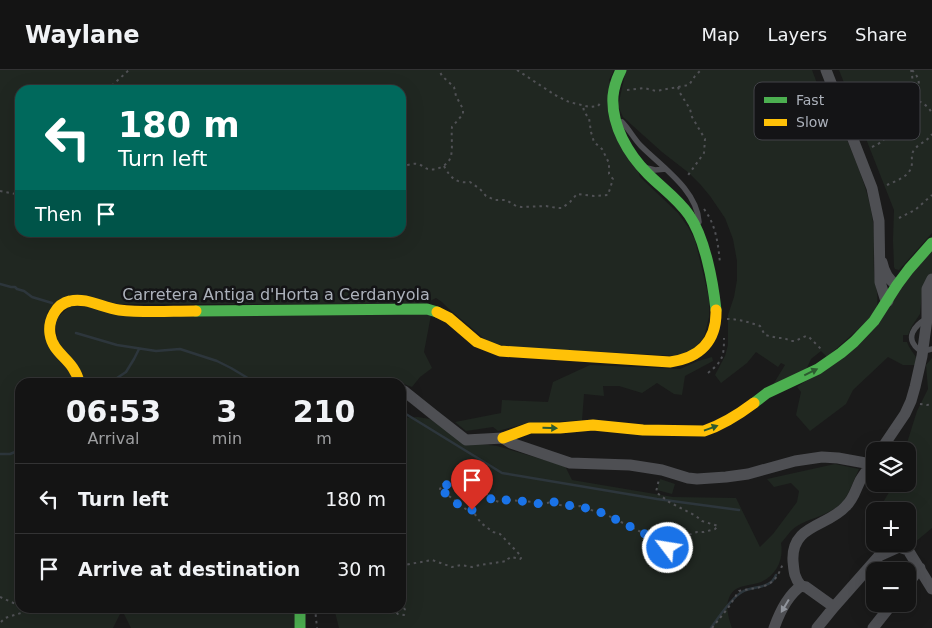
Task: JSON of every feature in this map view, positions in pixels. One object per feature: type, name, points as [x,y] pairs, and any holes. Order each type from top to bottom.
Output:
[{"type":"street","name":"Carretera Antiga d'Horta a Cerdanyola","points":[[78,378],[73,367],[54,347],[50,334],[50,322],[54,312],[63,303],[72,300],[82,300],[117,309],[154,311],[427,309],[435,310],[448,316],[476,341],[500,351],[670,362],[684,360],[696,355],[706,344],[713,332],[716,317],[714,295],[705,251],[699,231],[690,214],[648,175],[635,160],[623,140],[615,116],[613,97],[615,84],[621,70]]},
{"type":"street","points":[[826,70],[831,82]]},
{"type":"street","points":[[853,140],[872,188],[879,221],[880,282],[885,298],[888,301]]},
{"type":"street","points":[[406,393],[466,440],[502,438],[530,428],[593,425],[643,430],[704,431],[738,414],[768,393],[818,369],[854,342],[874,321],[909,268],[932,243]]},
{"type":"street","points":[[880,253],[887,275],[897,285]]},
{"type":"street","points":[[886,442],[908,408],[928,350],[929,319],[926,292],[932,279]]},
{"type":"street","points":[[502,438],[511,443],[570,462],[630,465],[662,470],[697,479],[757,472],[795,461],[822,457],[866,460]]},
{"type":"street","points":[[834,607],[806,587],[800,586],[795,579],[793,553],[797,543],[807,530],[846,507],[852,500],[860,480],[866,471]]},
{"type":"street","points":[[818,628],[878,556],[899,547],[908,550],[932,589]]},
{"type":"street","points":[[916,573],[920,568]]},
{"type":"street","points":[[774,628],[784,606],[800,586]]},
{"type":"street","points":[[873,628],[886,612]]},
{"type":"street","points":[[300,613],[300,628]]},
{"type":"lane","points":[[615,116],[624,124],[640,146],[684,187],[696,206],[699,231]]},
{"type":"lane","points":[[635,160],[643,167],[655,170],[666,169]]},
{"type":"path","points":[[112,85],[129,70]]},
{"type":"path","points":[[406,166],[417,164],[431,170],[436,169],[444,166],[451,155],[452,127],[463,112],[454,87],[442,76],[439,70]]},
{"type":"path","points":[[517,70],[569,102],[590,107],[598,106],[604,100],[630,89],[644,88],[656,91],[689,85],[701,70]]},
{"type":"path","points":[[911,70],[916,74],[919,82]]},
{"type":"path","points":[[678,87],[690,109],[692,117],[705,138],[704,153],[683,182]]},
{"type":"path","points":[[920,102],[928,106],[932,113]]},
{"type":"path","points":[[444,166],[448,174],[457,182],[463,184],[470,182],[486,196],[496,200],[506,200],[521,207],[546,206],[562,208],[578,194],[608,195],[613,179],[609,174],[609,163],[602,149],[594,142],[589,118],[584,112],[583,105]]},
{"type":"path","points":[[887,185],[908,174],[914,150],[932,134]]},
{"type":"path","points":[[872,147],[883,140]]},
{"type":"path","points":[[0,192],[15,194]]},
{"type":"path","points":[[899,218],[915,210],[932,195]]},
{"type":"path","points":[[725,319],[739,319],[757,324],[765,335],[791,341],[806,336],[809,337],[831,360]]},
{"type":"path","points":[[406,565],[432,560],[452,567],[461,565],[476,567],[507,561],[511,557],[520,560],[521,558],[516,550],[500,534],[490,530],[481,523],[472,510],[467,510],[440,489],[443,484],[475,489],[478,492],[484,492],[491,499],[499,502],[506,500],[535,502],[539,504],[554,502],[560,505],[580,506],[615,518],[668,548],[683,550],[684,548],[678,534],[688,535],[704,532],[715,529],[718,526],[702,521],[657,493],[656,489],[660,478]]},
{"type":"path","points":[[712,628],[739,590],[765,587],[774,580],[784,561]]},
{"type":"path","points":[[0,597],[15,604]]},
{"type":"path","points":[[0,623],[5,618],[21,613]]},
{"type":"path","points":[[316,613],[317,628]]},
{"type":"shaded area","points":[[0,70],[614,70],[609,80],[640,177],[678,213],[688,227],[695,240],[709,298],[709,317],[704,337],[695,348],[677,356],[508,347],[487,341],[436,298],[424,304],[118,304],[80,295],[47,312],[72,378],[15,378],[15,613],[120,613],[113,628],[0,628]]},
{"type":"shaded area","points":[[626,70],[812,70],[817,82],[754,82],[754,140],[847,140],[861,174],[873,222],[874,272],[877,288],[875,314],[827,357],[821,351],[811,359],[805,372],[771,388],[785,365],[781,363],[778,367],[756,352],[747,363],[721,383],[715,375],[725,356],[728,345],[728,315],[737,280],[737,261],[733,239],[725,218],[700,184],[623,117],[618,106]]},
{"type":"shaded area","points":[[839,70],[932,70],[932,233],[899,270],[894,267],[894,210],[866,140],[920,140],[920,82],[844,82]]},
{"type":"shaded area","points":[[932,250],[932,273],[922,294],[920,314],[908,335],[903,335],[903,342],[907,342],[918,365],[903,365],[888,357],[853,390],[846,404],[810,431],[796,415],[801,392],[797,387],[828,365]]},
{"type":"shaded area","points":[[70,306],[431,315],[424,352],[432,368],[420,377],[412,387],[406,385],[406,378],[81,378],[58,345],[55,320]]},
{"type":"shaded area","points":[[712,357],[713,361],[685,376],[682,395],[674,394],[657,383],[642,393],[619,386],[603,386],[604,396],[584,394],[582,420],[524,424],[498,431],[493,427],[466,431],[455,422],[501,413],[502,400],[548,402],[553,382],[590,365],[680,369]]},
{"type":"shaded area","points":[[932,358],[932,528],[916,541],[916,502],[883,502],[889,492],[916,492],[916,442],[907,442],[917,411],[928,389],[926,365]]},
{"type":"shaded area","points":[[406,418],[430,419],[465,442],[497,446],[565,466],[572,480],[673,497],[736,498],[760,547],[773,534],[797,502],[799,491],[791,483],[774,487],[767,479],[835,464],[859,469],[848,494],[839,505],[797,526],[788,534],[781,543],[780,562],[770,577],[758,583],[737,588],[731,594],[727,609],[732,628],[339,628],[335,613],[406,613]]},
{"type":"shaded area","points":[[660,479],[675,484],[672,494],[657,490]]},
{"type":"shaded area","points":[[124,613],[294,613],[294,628],[131,628]]},
{"type":"waterway","points":[[0,284],[15,287],[32,297],[52,303]]},
{"type":"waterway","points":[[76,333],[117,345],[156,351],[180,349],[217,361],[248,378]]},
{"type":"waterway","points":[[117,378],[126,372],[139,349]]},
{"type":"waterway","points":[[406,414],[502,473],[657,499],[739,510]]},
{"type":"waterway","points":[[0,454],[15,452]]},
{"type":"waterway","points":[[711,628],[725,608],[738,595],[747,590],[770,583],[776,575]]},
{"type":"traffic: fast","points":[[621,70],[613,96],[613,107],[618,128],[628,148],[641,166],[680,204],[695,225],[704,248],[716,310]]},
{"type":"traffic: fast","points":[[754,403],[767,393],[818,369],[854,342],[874,321],[897,285],[932,243]]},
{"type":"traffic: fast","points":[[196,311],[427,309],[437,312]]},
{"type":"traffic: fast","points":[[300,613],[300,628]]},
{"type":"traffic: slow","points":[[78,378],[73,368],[55,347],[50,334],[50,323],[54,313],[61,305],[70,301],[82,300],[113,309],[128,311],[196,311]]},
{"type":"traffic: slow","points":[[437,312],[449,318],[477,342],[500,351],[670,362],[690,357],[705,346],[713,331],[716,321],[716,310]]},
{"type":"traffic: slow","points":[[503,438],[530,428],[593,425],[643,430],[704,431],[730,419],[754,403]]},
{"type":"route","points":[[472,510],[467,510],[440,489],[443,484],[451,487],[475,489],[478,492],[484,492],[491,499],[499,502],[506,500],[535,502],[539,504],[554,502],[560,505],[580,506],[598,511],[655,539],[668,548]]}]
